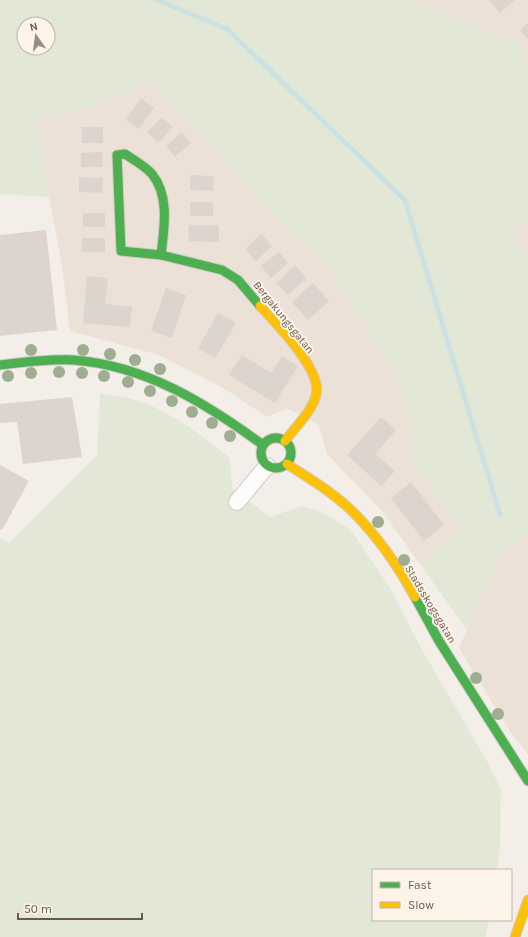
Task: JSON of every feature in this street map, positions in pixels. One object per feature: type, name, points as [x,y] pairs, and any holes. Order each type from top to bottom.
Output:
[{"type":"street","name":"Bergakungsgatan","points":[[162,256],[162,193],[152,175],[139,163],[125,154],[117,155],[121,251],[162,256],[222,270],[238,280],[284,333],[310,368],[316,381],[314,402],[285,441]]},
{"type":"street","points":[[0,364],[55,360],[82,361],[126,369],[181,392],[263,446]]},
{"type":"street","points":[[274,438],[285,441],[291,450],[291,456],[287,464],[278,469],[267,466],[261,456],[263,446],[267,441],[274,438]]},
{"type":"street","name":"Stadsskogsgatan","points":[[287,464],[323,487],[353,512],[374,535],[412,592],[440,641],[528,781]]},
{"type":"street","points":[[237,502],[267,466]]},
{"type":"street","points":[[515,937],[528,900]]},
{"type":"shaded area","points":[[407,0],[528,0],[528,59],[517,42]]},
{"type":"shaded area","points":[[149,80],[218,149],[240,179],[280,222],[320,258],[389,363],[406,400],[413,464],[462,529],[420,564],[381,510],[327,454],[319,425],[287,408],[267,417],[225,389],[159,355],[70,331],[62,265],[49,197],[38,119],[101,104]]},
{"type":"shaded area","points":[[528,221],[528,258],[512,229]]},
{"type":"shaded area","points":[[528,533],[528,755],[507,727],[459,648],[498,558]]},
{"type":"green space","points":[[0,0],[407,0],[517,42],[528,59],[528,221],[512,229],[528,258],[528,533],[498,558],[467,630],[420,564],[461,529],[413,464],[406,400],[389,363],[320,258],[280,222],[240,179],[218,149],[149,80],[101,104],[38,119],[49,197],[0,194]]},
{"type":"green space","points":[[100,394],[137,400],[170,415],[201,435],[230,458],[232,488],[270,517],[302,506],[320,511],[350,529],[390,588],[421,648],[488,763],[501,790],[500,843],[497,869],[372,869],[372,921],[489,921],[485,937],[0,937],[0,538],[9,543],[97,455]]},
{"type":"building","points":[[489,0],[515,0],[500,13]]},
{"type":"building","points":[[528,23],[528,39],[520,30]]},
{"type":"building","points":[[141,98],[154,108],[139,129],[126,120]]},
{"type":"building","points":[[162,117],[173,127],[158,143],[147,132]]},
{"type":"building","points":[[82,127],[103,127],[103,143],[82,143]]},
{"type":"building","points":[[182,132],[191,143],[175,157],[166,146]]},
{"type":"building","points":[[102,152],[103,167],[81,167],[81,153]]},
{"type":"building","points":[[190,175],[214,176],[213,191],[190,190]]},
{"type":"building","points":[[79,177],[103,178],[102,193],[79,192]]},
{"type":"building","points":[[190,202],[213,202],[213,216],[190,216]]},
{"type":"building","points":[[83,213],[105,213],[105,227],[83,227]]},
{"type":"building","points":[[189,225],[219,225],[219,242],[188,241]]},
{"type":"building","points":[[46,230],[57,330],[0,336],[0,235]]},
{"type":"building","points":[[261,234],[272,246],[256,261],[245,249]]},
{"type":"building","points":[[82,238],[105,238],[105,252],[82,252]]},
{"type":"building","points":[[279,252],[288,263],[271,278],[261,266]]},
{"type":"building","points":[[295,265],[307,278],[288,295],[277,283]]},
{"type":"building","points":[[87,276],[108,278],[105,304],[132,307],[130,327],[83,323]]},
{"type":"building","points":[[313,283],[329,301],[308,320],[292,302]]},
{"type":"building","points":[[166,288],[186,295],[172,338],[151,331]]},
{"type":"building","points":[[218,313],[236,323],[215,358],[198,348]]},
{"type":"building","points":[[242,355],[271,373],[282,356],[298,366],[275,403],[229,375]]},
{"type":"building","points":[[72,397],[82,457],[23,464],[17,422],[0,423],[0,404]]},
{"type":"building","points":[[381,417],[396,430],[375,454],[395,471],[381,486],[347,455]]},
{"type":"building","points":[[0,465],[29,481],[2,530],[0,529]]},
{"type":"building","points":[[411,482],[444,525],[424,541],[391,498]]},
{"type":"waterway","points":[[157,0],[227,29],[405,200],[500,515]]},
{"type":"traffic: fast","points":[[161,255],[121,251],[117,155],[125,154],[139,163],[152,174],[158,183],[164,202],[164,224],[161,255],[222,270],[238,280],[260,306]]},
{"type":"traffic: fast","points":[[0,365],[46,360],[73,360],[100,363],[125,370],[150,378],[197,401],[263,445]]},
{"type":"traffic: fast","points":[[276,438],[287,442],[291,453],[287,464],[276,468],[265,464],[261,453],[265,442],[276,438]]},
{"type":"traffic: fast","points":[[415,597],[439,641],[528,781]]},
{"type":"traffic: slow","points":[[260,306],[297,348],[306,361],[316,385],[316,395],[311,407],[285,441]]},
{"type":"traffic: slow","points":[[287,464],[330,493],[354,513],[388,553],[415,597]]},
{"type":"traffic: slow","points":[[515,937],[528,900]]}]
